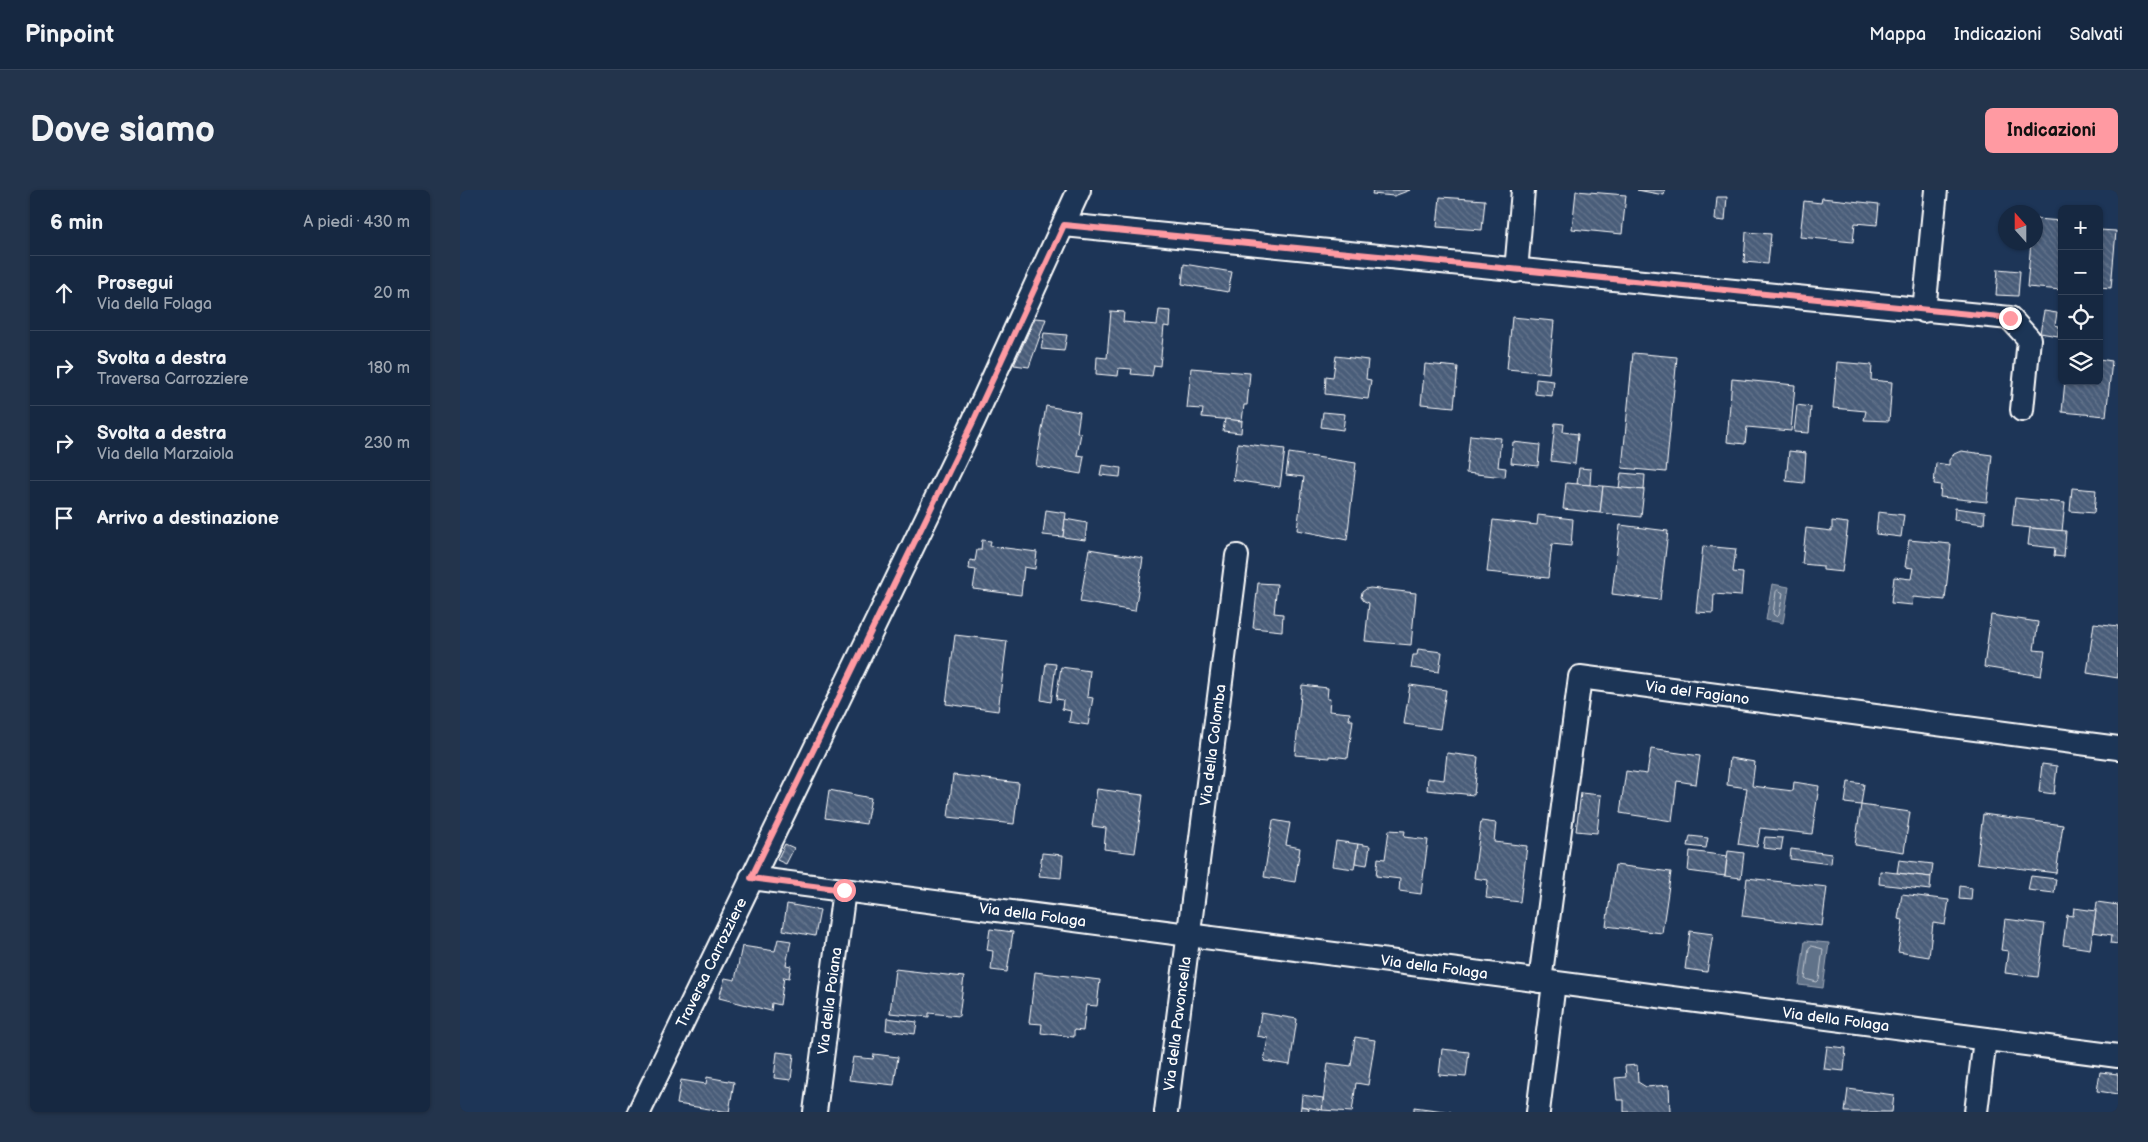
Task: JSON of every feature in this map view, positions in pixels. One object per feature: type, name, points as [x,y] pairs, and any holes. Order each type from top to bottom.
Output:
[{"type":"street","name":"Traversa Carrozziere","points":[[639,1112],[973,422],[1079,190]]},
{"type":"street","points":[[1516,271],[1523,190]]},
{"type":"street","points":[[1924,311],[1936,190]]},
{"type":"street","points":[[1064,225],[1516,271],[2010,318],[2029,339],[2022,410]]},
{"type":"street","name":"Via della Colomba","points":[[1189,935],[1237,556]]},
{"type":"street","name":"Via del Fagiano","points":[[1538,1112],[1547,982],[1580,677],[2118,748]]},
{"type":"street","name":"Via della Folaga","points":[[751,878],[2118,1056]]},
{"type":"street","name":"Via della Poiana","points":[[815,1112],[844,890]]},
{"type":"street","name":"Via della Pavoncella","points":[[1166,1112],[1189,935]]},
{"type":"street","points":[[1976,1112],[1985,1039]]},
{"type":"water","points":[[1772,584],[1789,587],[1783,623],[1766,620]]},
{"type":"water","points":[[1805,941],[1829,943],[1823,988],[1799,985]]},
{"type":"building","points":[[1373,190],[1410,190],[1394,196],[1372,194]]},
{"type":"building","points":[[1637,190],[1665,190],[1664,195]]},
{"type":"building","points":[[1576,191],[1626,195],[1622,234],[1572,229]]},
{"type":"building","points":[[1440,197],[1485,200],[1482,230],[1437,227]]},
{"type":"building","points":[[1717,197],[1727,197],[1725,221],[1715,220]]},
{"type":"building","points":[[1822,198],[1879,204],[1877,225],[1855,223],[1853,242],[1800,237],[1804,201],[1821,203]]},
{"type":"building","points":[[2043,220],[2058,221],[2058,290],[2027,287],[2030,250],[2043,250]]},
{"type":"building","points":[[2103,230],[2116,231],[2111,288],[2103,287]]},
{"type":"building","points":[[1746,232],[1771,234],[1768,264],[1744,262]]},
{"type":"building","points":[[1184,264],[1232,272],[1228,292],[1182,284]]},
{"type":"building","points":[[1998,269],[2020,271],[2018,296],[1996,295]]},
{"type":"building","points":[[1159,310],[1171,311],[1170,327],[1164,326],[1160,366],[1154,365],[1152,376],[1131,374],[1132,369],[1119,368],[1118,376],[1096,374],[1097,357],[1107,358],[1111,311],[1124,312],[1123,322],[1157,325]]},
{"type":"building","points":[[2044,311],[2057,313],[2055,325],[2058,326],[2058,336],[2040,333]]},
{"type":"building","points":[[1512,317],[1554,321],[1549,373],[1507,369]]},
{"type":"building","points":[[1035,318],[1046,319],[1029,367],[1014,365]]},
{"type":"building","points":[[1044,333],[1067,335],[1064,351],[1041,349]]},
{"type":"building","points":[[1633,353],[1677,357],[1666,472],[1622,468]]},
{"type":"building","points":[[1336,356],[1368,360],[1366,379],[1371,380],[1368,399],[1325,394],[1326,376],[1333,377]]},
{"type":"building","points":[[2103,360],[2112,361],[2106,416],[2062,412],[2065,385],[2103,385]]},
{"type":"building","points":[[1837,362],[1872,365],[1871,380],[1892,382],[1889,421],[1864,420],[1866,411],[1833,408]]},
{"type":"building","points":[[1425,364],[1458,367],[1454,407],[1421,404]]},
{"type":"building","points":[[1191,368],[1250,373],[1247,405],[1244,405],[1242,421],[1202,417],[1203,409],[1187,408]]},
{"type":"building","points":[[1536,379],[1554,381],[1552,396],[1535,394]]},
{"type":"building","points":[[1732,379],[1795,385],[1791,431],[1747,427],[1745,444],[1727,442]]},
{"type":"building","points":[[1797,405],[1811,407],[1809,433],[1794,432]]},
{"type":"building","points":[[1046,406],[1080,412],[1077,432],[1081,433],[1077,455],[1084,456],[1081,474],[1036,466]]},
{"type":"building","points":[[1323,412],[1345,414],[1343,430],[1321,427]]},
{"type":"building","points":[[1225,419],[1242,421],[1241,433],[1223,431]]},
{"type":"building","points":[[1555,423],[1564,424],[1563,432],[1578,434],[1575,464],[1551,461]]},
{"type":"building","points":[[1470,435],[1501,438],[1498,467],[1506,468],[1505,477],[1466,473]]},
{"type":"building","points":[[1513,442],[1540,445],[1538,466],[1511,463]]},
{"type":"building","points":[[1238,443],[1285,449],[1280,487],[1233,480]]},
{"type":"building","points":[[1789,451],[1806,453],[1804,483],[1786,481]]},
{"type":"building","points":[[1961,451],[1992,455],[1987,502],[1940,497],[1941,485],[1934,484],[1936,463],[1949,465],[1949,460],[1954,454]]},
{"type":"building","points":[[1289,453],[1356,463],[1347,540],[1297,530],[1304,477],[1286,475]]},
{"type":"building","points":[[1102,465],[1121,468],[1120,477],[1100,475]]},
{"type":"building","points":[[1579,468],[1591,469],[1590,485],[1577,484]]},
{"type":"building","points":[[1621,473],[1645,475],[1644,490],[1619,488]]},
{"type":"building","points":[[1566,483],[1603,486],[1600,513],[1563,509]]},
{"type":"building","points":[[1603,486],[1644,490],[1641,517],[1600,513]]},
{"type":"building","points":[[2072,488],[2096,490],[2094,513],[2070,511]]},
{"type":"building","points":[[2015,498],[2065,503],[2062,531],[2012,526]]},
{"type":"building","points":[[1955,508],[1985,512],[1984,524],[1954,520]]},
{"type":"building","points":[[1046,510],[1066,513],[1063,537],[1043,535]]},
{"type":"building","points":[[1878,512],[1904,515],[1901,537],[1876,534]]},
{"type":"building","points":[[1538,515],[1573,519],[1571,546],[1552,544],[1548,578],[1487,572],[1493,520],[1537,525]]},
{"type":"building","points":[[1065,519],[1087,523],[1085,540],[1063,537]]},
{"type":"building","points":[[1832,521],[1848,523],[1842,572],[1823,570],[1823,566],[1802,564],[1806,528],[1832,531]]},
{"type":"building","points":[[1620,525],[1668,531],[1660,600],[1612,594]]},
{"type":"building","points":[[2030,528],[2066,531],[2064,557],[2054,556],[2055,548],[2028,545]]},
{"type":"building","points":[[982,540],[991,541],[990,546],[1037,552],[1035,569],[1024,567],[1021,595],[973,589],[976,570],[969,569],[970,560],[975,561],[977,550],[981,550]]},
{"type":"building","points":[[1909,540],[1951,544],[1945,600],[1913,597],[1912,605],[1891,603],[1894,577],[1911,579],[1913,568],[1905,567]]},
{"type":"building","points":[[1703,546],[1736,549],[1733,572],[1743,573],[1741,596],[1714,594],[1713,613],[1696,612]]},
{"type":"building","points":[[1089,549],[1143,558],[1135,611],[1080,602]]},
{"type":"building","points":[[1258,583],[1277,584],[1274,613],[1283,614],[1282,631],[1253,628]]},
{"type":"building","points":[[1370,588],[1416,593],[1411,645],[1365,641],[1369,603],[1361,597],[1362,592]]},
{"type":"building","points":[[1991,615],[2038,622],[2034,650],[2045,651],[2041,676],[1984,667]]},
{"type":"building","points":[[2094,623],[2118,626],[2118,678],[2087,673]]},
{"type":"building","points":[[955,635],[1007,641],[998,711],[946,704]]},
{"type":"building","points":[[1418,649],[1442,652],[1439,672],[1411,668],[1413,655],[1417,655]]},
{"type":"building","points":[[1046,663],[1056,664],[1051,702],[1041,700]]},
{"type":"building","points":[[1061,667],[1090,671],[1087,697],[1093,698],[1088,725],[1069,722],[1071,711],[1062,709],[1063,700],[1056,699]]},
{"type":"building","points":[[1302,685],[1328,688],[1327,699],[1330,699],[1329,711],[1350,713],[1349,720],[1353,720],[1348,758],[1295,755]]},
{"type":"building","points":[[1410,685],[1446,690],[1440,729],[1404,724]]},
{"type":"building","points":[[1651,749],[1700,756],[1696,784],[1677,781],[1672,821],[1620,813],[1626,771],[1647,774]]},
{"type":"building","points":[[1447,753],[1478,757],[1474,795],[1427,790],[1428,778],[1444,780]]},
{"type":"building","points":[[1730,758],[1755,762],[1752,786],[1793,791],[1794,782],[1819,786],[1812,834],[1760,828],[1757,847],[1738,844],[1747,788],[1727,785]]},
{"type":"building","points":[[2042,764],[2057,766],[2054,794],[2039,792]]},
{"type":"building","points":[[953,775],[1019,783],[1014,824],[948,817]]},
{"type":"building","points":[[1848,782],[1864,784],[1861,805],[1845,803]]},
{"type":"building","points":[[1097,789],[1143,795],[1135,853],[1104,849],[1106,828],[1092,826]]},
{"type":"building","points":[[829,790],[871,798],[866,824],[825,818]]},
{"type":"building","points":[[1581,793],[1601,795],[1597,833],[1576,831]]},
{"type":"building","points":[[1861,805],[1910,812],[1904,852],[1855,845]]},
{"type":"building","points":[[1983,814],[2063,825],[2056,873],[1977,863]]},
{"type":"building","points":[[1273,820],[1290,823],[1286,845],[1300,848],[1295,882],[1264,877]]},
{"type":"building","points":[[1481,821],[1496,823],[1494,842],[1527,846],[1520,902],[1486,898],[1488,880],[1474,878]]},
{"type":"building","points":[[1389,830],[1405,831],[1404,837],[1428,840],[1421,894],[1399,891],[1400,879],[1376,876],[1378,858],[1385,859]]},
{"type":"building","points":[[1690,836],[1708,838],[1706,848],[1688,846]]},
{"type":"building","points":[[1765,837],[1783,838],[1781,850],[1763,848]]},
{"type":"building","points":[[1336,841],[1358,844],[1354,869],[1332,866]]},
{"type":"building","points":[[785,844],[794,848],[786,864],[777,860]]},
{"type":"building","points":[[1358,844],[1370,846],[1367,865],[1355,863]]},
{"type":"building","points":[[1791,849],[1832,854],[1831,864],[1790,859]]},
{"type":"building","points":[[1690,851],[1727,856],[1725,876],[1688,871]]},
{"type":"building","points":[[1728,851],[1744,853],[1741,878],[1725,876]]},
{"type":"building","points":[[1042,853],[1063,855],[1061,878],[1039,876]]},
{"type":"building","points":[[1899,860],[1933,864],[1931,877],[1897,873]]},
{"type":"building","points":[[1615,865],[1671,872],[1662,933],[1606,926]]},
{"type":"building","points":[[1880,871],[1931,877],[1930,890],[1879,884]]},
{"type":"building","points":[[2031,876],[2056,879],[2054,893],[2028,890]]},
{"type":"building","points":[[1747,878],[1827,887],[1822,926],[1742,916]]},
{"type":"building","points":[[1960,886],[1972,888],[1971,900],[1959,899]]},
{"type":"building","points":[[1902,894],[1949,900],[1945,925],[1933,923],[1929,957],[1898,952],[1903,920],[1898,919]]},
{"type":"building","points":[[2097,902],[2118,905],[2118,944],[2111,943],[2112,935],[2093,932]]},
{"type":"building","points":[[787,904],[820,910],[815,936],[783,930]]},
{"type":"building","points":[[2074,908],[2096,911],[2090,949],[2063,945],[2067,915],[2073,916]]},
{"type":"building","points":[[2005,919],[2045,924],[2038,977],[2005,973],[2008,951],[2001,950]]},
{"type":"building","points":[[990,929],[1013,932],[1007,972],[991,970],[993,951],[987,950]]},
{"type":"building","points":[[1690,931],[1713,934],[1707,972],[1685,969]]},
{"type":"building","points":[[778,939],[791,941],[786,965],[791,966],[789,978],[784,977],[780,1005],[772,1003],[771,1011],[719,998],[725,978],[735,980],[742,946],[775,951]]},
{"type":"building","points":[[895,969],[964,977],[959,1016],[929,1013],[929,1017],[890,1013]]},
{"type":"building","points":[[1035,972],[1100,980],[1097,1006],[1086,1005],[1083,1031],[1074,1030],[1074,1037],[1041,1033],[1042,1024],[1029,1023]]},
{"type":"building","points":[[1261,1013],[1297,1019],[1290,1065],[1264,1061],[1268,1038],[1257,1036]]},
{"type":"building","points":[[887,1018],[917,1022],[915,1034],[886,1030]]},
{"type":"building","points":[[1355,1037],[1375,1040],[1368,1085],[1356,1083],[1352,1112],[1322,1110],[1328,1063],[1351,1066]]},
{"type":"building","points":[[1827,1046],[1846,1048],[1844,1071],[1824,1069]]},
{"type":"building","points":[[1442,1049],[1469,1052],[1466,1077],[1439,1075]]},
{"type":"building","points":[[777,1052],[794,1054],[791,1080],[774,1078]]},
{"type":"building","points":[[874,1054],[898,1057],[894,1085],[849,1080],[853,1057],[873,1059]]},
{"type":"building","points":[[1637,1065],[1638,1082],[1646,1087],[1669,1085],[1670,1112],[1624,1112],[1624,1100],[1617,1100],[1615,1078],[1626,1077],[1625,1066]]},
{"type":"building","points":[[2100,1072],[2118,1074],[2118,1094],[2097,1091]]},
{"type":"building","points":[[707,1077],[734,1082],[729,1112],[677,1104],[681,1080],[706,1084]]},
{"type":"building","points":[[1848,1089],[1894,1095],[1892,1112],[1845,1112]]},
{"type":"building","points":[[1302,1095],[1323,1098],[1322,1110],[1301,1106]]},
{"type":"building","points":[[1301,1106],[1309,1108],[1308,1112],[1300,1112]]},
{"type":"building","points":[[1414,1107],[1451,1112],[1414,1112]]},
{"type":"route","points":[[844,890],[751,878],[973,422],[1064,225],[1516,271],[2010,318]]}]
